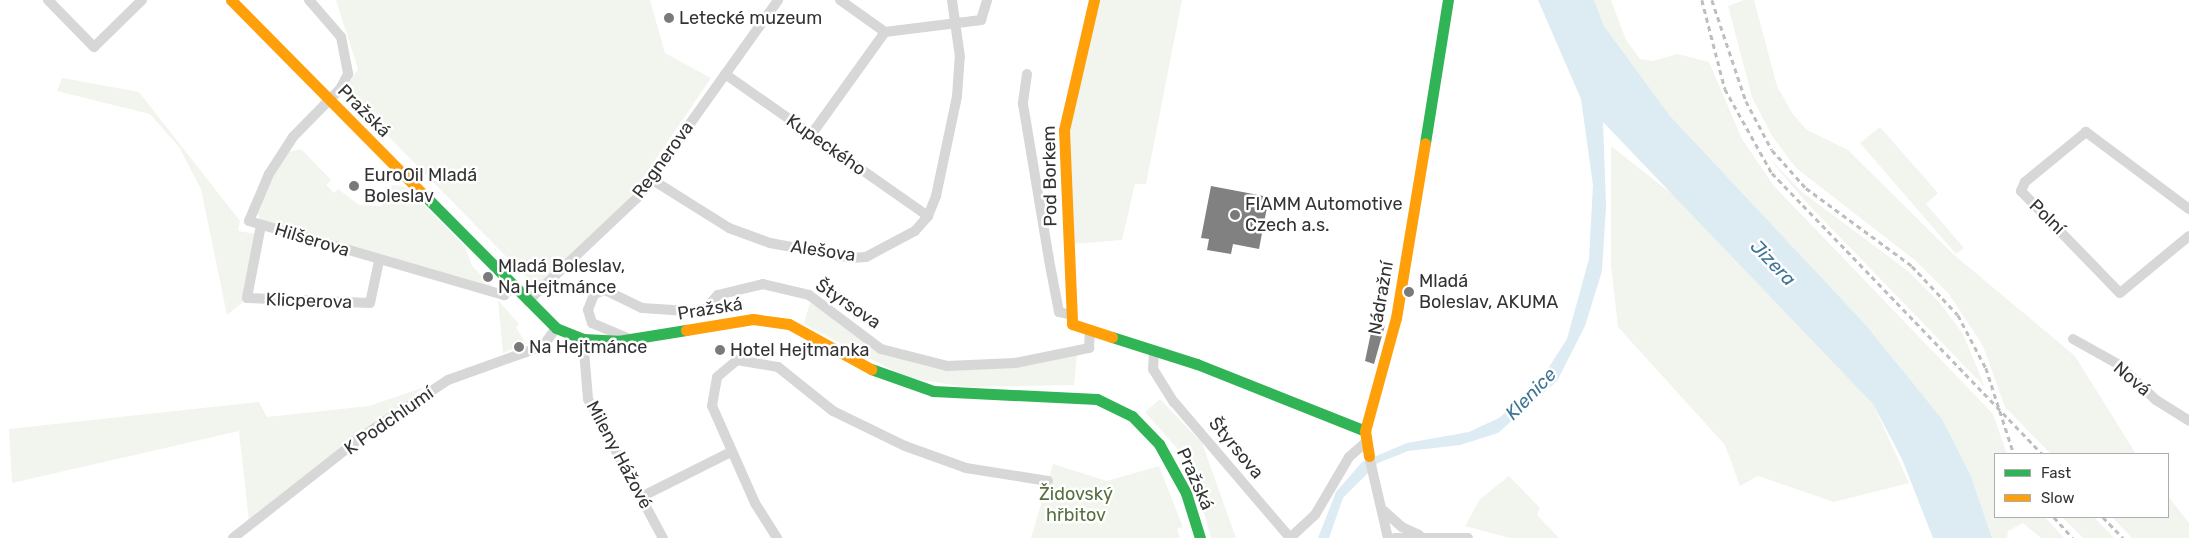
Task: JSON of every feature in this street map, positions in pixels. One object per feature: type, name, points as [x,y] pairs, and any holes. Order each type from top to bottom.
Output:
[{"type":"street","points":[[48,0],[94,47],[142,0]]},
{"type":"street","name":"Pražská","points":[[231,0],[325,97],[556,328],[583,339],[630,340],[762,320],[789,324],[886,377],[933,391],[1097,399],[1132,416],[1159,444],[1183,486],[1200,538]]},
{"type":"street","points":[[310,0],[335,26],[348,70],[344,84],[325,97]]},
{"type":"street","name":"Regnerova","points":[[528,301],[581,254],[651,179],[778,0]]},
{"type":"street","points":[[840,0],[885,32],[981,20],[987,0]]},
{"type":"street","points":[[928,216],[957,96],[960,57],[952,0]]},
{"type":"street","name":"Pod Borkem","points":[[1072,319],[1064,130],[1094,0]]},
{"type":"street","name":"Nádražní","points":[[1388,538],[1366,443],[1365,431],[1396,318],[1448,0]]},
{"type":"street","points":[[811,135],[885,32]]},
{"type":"street","name":"Kupeckého","points":[[725,74],[928,216]]},
{"type":"street","points":[[1027,74],[1023,104],[1059,312],[1090,330],[1154,351],[1365,431]]},
{"type":"street","name":"Hilšerova","points":[[325,97],[293,136],[269,174],[249,221],[380,261],[504,295],[513,286]]},
{"type":"street","name":"Polní","points":[[2189,209],[2086,132],[2025,182],[2021,190],[2120,293],[2189,236]]},
{"type":"street","name":"Alešova","points":[[651,179],[729,228],[770,243],[851,258],[866,256],[915,230],[928,216]]},
{"type":"street","name":"Klicperova","points":[[261,225],[247,298],[370,303],[380,261]]},
{"type":"street","name":"Štyrsova","points":[[630,340],[592,323],[588,310],[594,294],[605,290],[642,308],[703,312],[718,295],[763,284],[809,296],[881,349],[947,366],[1015,363],[1089,348],[1090,330]]},
{"type":"street","name":"K Podchlumí","points":[[233,538],[363,436],[448,380],[543,346],[556,328]]},
{"type":"street","name":"Mileny Hážové","points":[[583,339],[588,399],[663,538]]},
{"type":"street","name":"Nová","points":[[2073,339],[2118,364],[2156,400],[2187,415]]},
{"type":"street","name":"Štyrsova","points":[[1154,351],[1153,369],[1174,402],[1290,538],[1316,515],[1349,457],[1366,443]]},
{"type":"street","points":[[777,538],[731,452],[712,406],[714,384],[722,372],[746,359],[794,375],[833,411],[905,446],[966,468],[1048,481]]},
{"type":"street","points":[[641,497],[731,452]]},
{"type":"street","points":[[1383,510],[1402,528],[1421,537]]},
{"type":"street","points":[[1395,538],[1468,538]]},
{"type":"green space","points":[[336,0],[650,0],[665,53],[711,78],[628,200],[546,280],[533,284],[344,91],[358,69]]},
{"type":"green space","points":[[1098,0],[1182,0],[1146,184],[1135,184],[1122,240],[1072,244],[1070,130]]},
{"type":"green space","points":[[1594,0],[1611,0],[1626,40],[1640,59],[1653,61],[1677,54],[1709,62],[1742,139],[1774,186],[1993,414],[2007,453],[1994,453],[1994,518],[2046,518],[2064,538],[2041,538],[2023,523],[2008,531],[2007,538],[1992,538],[1971,476],[1942,419],[1865,324],[1670,116],[1604,26]]},
{"type":"green space","points":[[1744,0],[1754,0],[1777,86],[1792,113],[1807,130],[1848,150],[1953,254],[2075,356],[2135,453],[2050,453],[2005,407],[1983,346],[1949,294],[1916,261],[1796,168],[1772,136],[1752,97],[1728,6]]},
{"type":"green space","points":[[62,78],[139,92],[240,221],[238,231],[256,234],[243,302],[227,315],[201,189],[179,147],[150,114],[57,91]]},
{"type":"green space","points":[[1880,127],[1938,193],[1926,204],[1964,248],[1956,254],[1860,143]]},
{"type":"green space","points":[[1611,146],[1677,198],[1841,367],[1873,404],[1909,483],[1834,502],[1758,476],[1740,486],[1725,445],[1618,327],[1611,264]]},
{"type":"green space","points":[[301,149],[331,180],[326,185],[334,193],[338,189],[359,205],[381,206],[391,196],[384,193],[393,185],[406,187],[465,247],[472,266],[493,287],[260,220],[257,212],[277,169],[288,152]]},
{"type":"green space","points":[[1767,156],[1802,192],[1908,271],[1939,302],[1963,334],[1985,387],[1804,200]]},
{"type":"green space","points":[[498,300],[519,324],[516,327],[526,344],[503,353]]},
{"type":"green space","points":[[810,303],[837,318],[880,352],[947,369],[1077,355],[1074,385],[967,387],[908,378],[807,326],[804,323]]},
{"type":"green space","points":[[425,387],[249,521],[239,431],[12,483],[9,429],[259,402],[267,417],[369,406]]},
{"type":"green space","points":[[1160,399],[1202,443],[1236,538],[1211,538],[1189,462],[1145,412]]},
{"type":"green space","name":"Židovský hřbitov","points":[[1053,464],[1107,481],[1159,466],[1183,527],[1177,529],[1180,538],[1031,538]]},
{"type":"green space","points":[[1509,476],[1540,508],[1537,515],[1559,538],[1510,538],[1465,526],[1480,499]]},
{"type":"green space","points":[[2169,497],[2189,523],[2189,538],[2132,538],[2113,518],[2169,518]]},
{"type":"green space","points":[[2063,518],[2095,518],[2114,538],[2083,538]]},
{"type":"water","points":[[1538,0],[1594,0],[1604,26],[1670,116],[1865,324],[1942,419],[1971,476],[1992,538],[1933,538],[1902,459],[1873,404],[1603,122],[1606,207],[1602,271],[1585,326],[1557,381],[1498,433],[1460,445],[1408,451],[1378,463],[1343,498],[1329,538],[1318,538],[1336,492],[1362,462],[1407,443],[1469,432],[1499,418],[1537,386],[1567,339],[1589,259],[1593,185],[1581,99]]},
{"type":"building","name":"FIAMM Automotive Czech a.s.","points":[[1211,186],[1269,197],[1259,249],[1233,244],[1231,254],[1207,250],[1209,239],[1201,238]]},
{"type":"building","points":[[1373,323],[1385,325],[1374,364],[1365,361]]},
{"type":"railway","points":[[1702,0],[1725,89],[1772,173],[2041,453]]},
{"type":"railway","points":[[1712,0],[1746,101],[1772,150],[1806,188],[1912,266],[1958,315],[1986,368],[2014,453]]},
{"type":"railway","points":[[2055,518],[2073,538]]},
{"type":"railway","points":[[2104,518],[2123,538]]},
{"type":"traffic: fast","points":[[1425,143],[1448,0]]},
{"type":"traffic: fast","points":[[424,195],[556,328],[583,339],[618,341],[686,330]]},
{"type":"traffic: fast","points":[[1112,337],[1197,364],[1365,431]]},
{"type":"traffic: fast","points":[[871,369],[933,391],[1097,399],[1132,416],[1159,444],[1186,493],[1200,538]]},
{"type":"traffic: slow","points":[[231,0],[424,195]]},
{"type":"traffic: slow","points":[[1094,0],[1064,130],[1072,324],[1112,337]]},
{"type":"traffic: slow","points":[[1369,456],[1365,431],[1396,318],[1425,143]]},
{"type":"traffic: slow","points":[[686,330],[753,319],[789,324],[871,369]]},
{"type":"place","name":"Letecké muzeum","points":[[669,18]]},
{"type":"place","name":"EuroOil Mladá Boleslav","points":[[354,186]]},
{"type":"place","name":"FIAMM Automotive Czech a.s.","points":[[1235,215]]},
{"type":"place","name":"Mladá Boleslav, Na Hejtmánce","points":[[488,277]]},
{"type":"place","name":"Mladá Boleslav, AKUMA","points":[[1409,292]]},
{"type":"place","name":"Na Hejtmánce","points":[[519,347]]},
{"type":"place","name":"Hotel Hejtmanka","points":[[720,350]]},
{"type":"water label","name":"Jizera","points":[[1773,263]]},
{"type":"water label","name":"Klenice","points":[[1531,394]]}]
